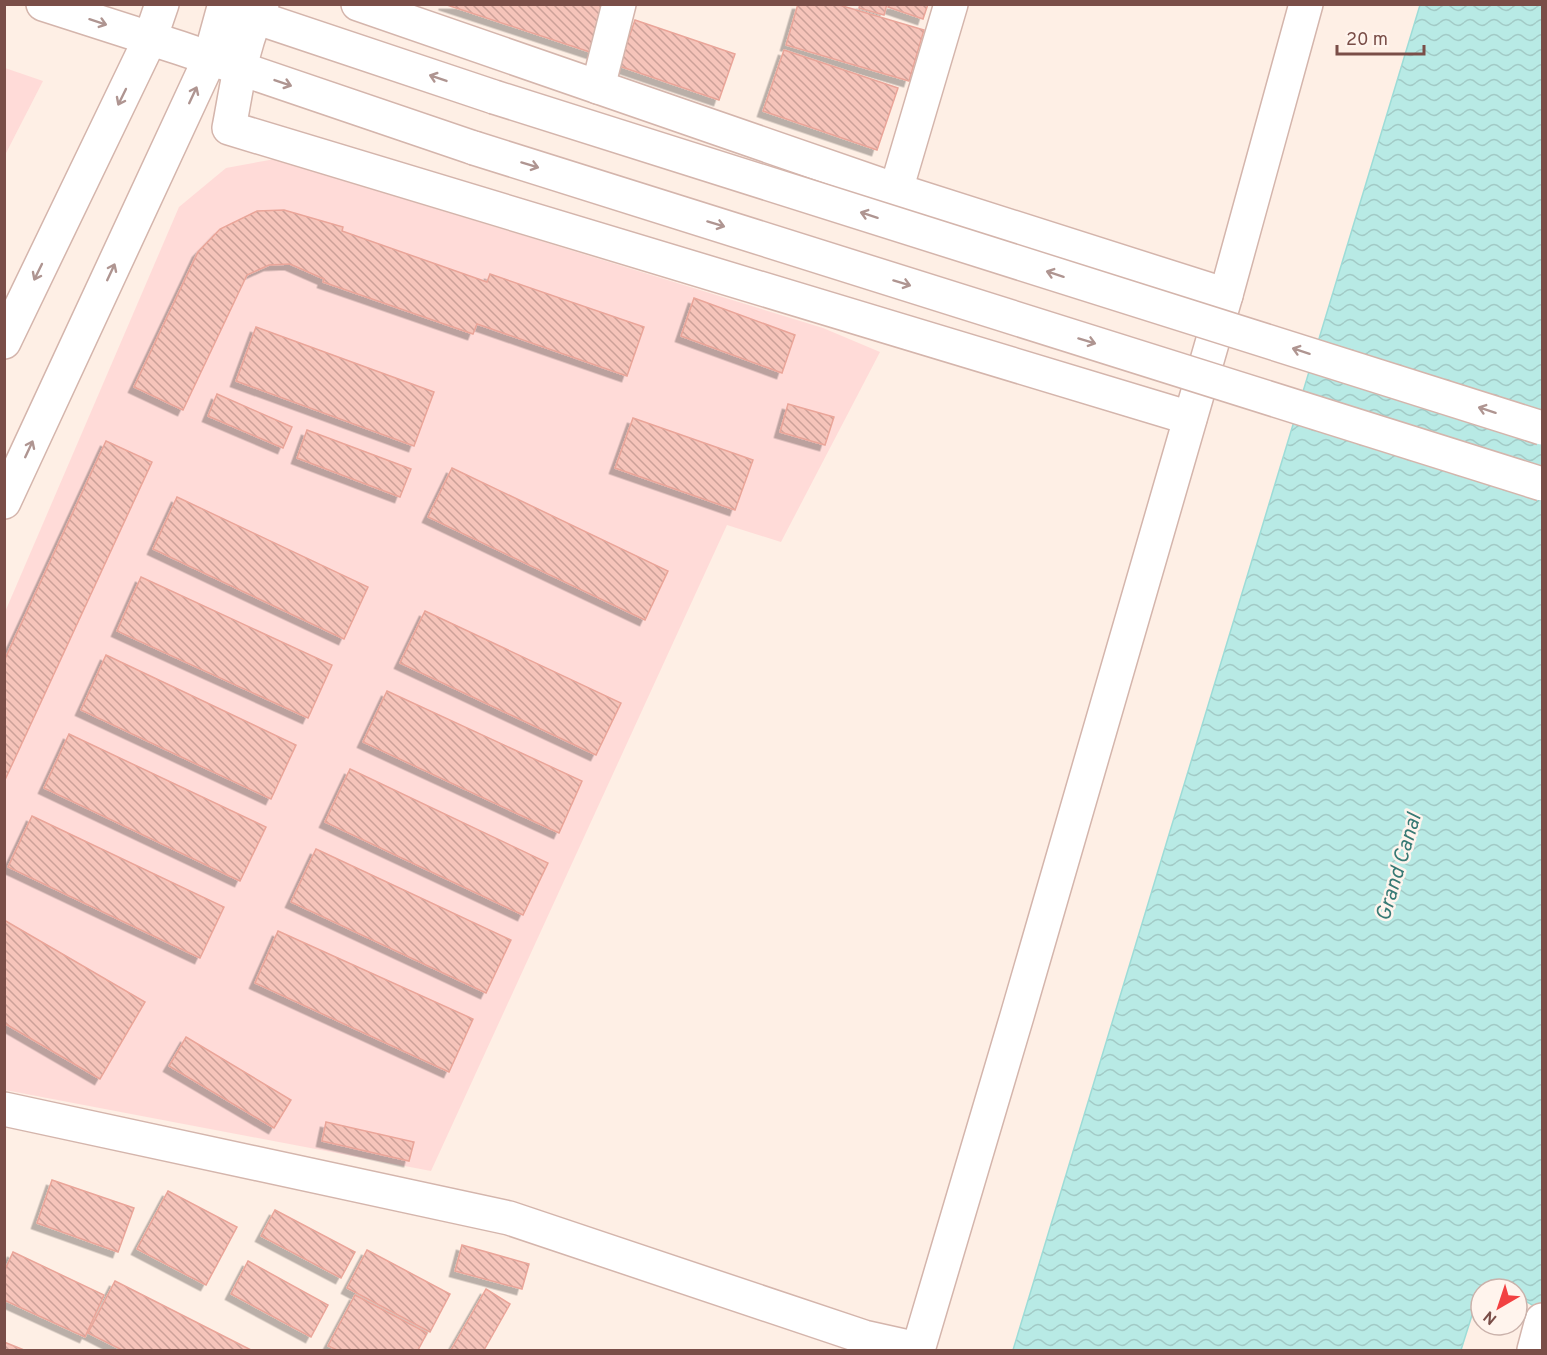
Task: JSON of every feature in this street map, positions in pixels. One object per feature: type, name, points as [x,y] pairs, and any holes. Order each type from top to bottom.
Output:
[{"type":"street","points":[[43,4],[474,148],[1542,484]]},
{"type":"street","points":[[4,342],[150,39],[162,4]]},
{"type":"street","points":[[358,4],[896,190],[1226,295]]},
{"type":"street","points":[[598,87],[620,4]]},
{"type":"street","points":[[896,190],[951,4]]},
{"type":"street","points":[[4,1109],[509,1218],[864,1337],[918,1350],[1226,295],[1306,4]]},
{"type":"street","points":[[4,502],[210,58],[220,6],[259,11],[494,97],[1542,428]]},
{"type":"street","points":[[259,11],[240,69],[229,128],[1190,418]]},
{"type":"shaded area","points":[[4,68],[43,81],[5,155]]},
{"type":"shaded area","points":[[275,159],[823,328],[880,352],[781,542],[727,525],[431,1171],[5,1090],[5,612],[179,207],[226,168]]},
{"type":"water","name":"Grand Canal","points":[[1420,5],[1542,5],[1542,1311],[1529,1303],[1529,1277],[1469,1277],[1469,1325],[1461,1350],[1013,1350]]},
{"type":"building","points":[[444,4],[614,4],[599,55]]},
{"type":"building","points":[[798,4],[836,4],[924,30],[909,81],[786,45]]},
{"type":"building","points":[[860,4],[887,4],[884,15],[859,8]]},
{"type":"building","points":[[889,4],[928,4],[923,19],[888,7]]},
{"type":"building","points":[[635,20],[735,54],[719,100],[619,66]]},
{"type":"building","points":[[784,50],[898,88],[877,150],[763,111]]},
{"type":"building","points":[[284,210],[343,227],[342,231],[487,282],[490,274],[644,327],[627,376],[477,324],[473,334],[323,282],[324,279],[290,264],[269,265],[247,275],[183,410],[134,387],[198,252],[220,229],[257,211]]},
{"type":"building","points":[[694,298],[795,335],[782,373],[681,336]]},
{"type":"building","points":[[256,327],[434,392],[414,446],[236,381]]},
{"type":"building","points":[[217,394],[292,427],[283,448],[208,416]]},
{"type":"building","points":[[788,404],[834,417],[825,445],[780,432]]},
{"type":"building","points":[[633,418],[753,460],[735,510],[615,468]]},
{"type":"building","points":[[307,430],[411,469],[400,497],[297,458]]},
{"type":"building","points":[[106,441],[152,462],[4,782],[4,661]]},
{"type":"building","points":[[452,468],[668,571],[645,620],[428,517]]},
{"type":"building","points":[[177,497],[368,587],[344,639],[153,549]]},
{"type":"building","points":[[141,577],[332,665],[308,718],[117,631]]},
{"type":"building","points":[[425,611],[621,703],[596,755],[400,663]]},
{"type":"building","points":[[106,655],[296,745],[271,799],[81,710]]},
{"type":"building","points":[[387,691],[582,781],[559,833],[363,742]]},
{"type":"building","points":[[69,734],[266,827],[240,881],[44,788]]},
{"type":"building","points":[[350,769],[548,863],[523,915],[325,822]]},
{"type":"building","points":[[32,816],[224,907],[200,958],[8,867]]},
{"type":"building","points":[[316,849],[511,940],[486,993],[291,902]]},
{"type":"building","points":[[4,920],[145,1002],[100,1079],[4,1023]]},
{"type":"building","points":[[278,931],[473,1019],[449,1072],[255,983]]},
{"type":"building","points":[[186,1037],[291,1100],[274,1128],[169,1066]]},
{"type":"building","points":[[326,1122],[414,1142],[409,1161],[322,1141]]},
{"type":"building","points":[[52,1180],[134,1208],[118,1252],[37,1223]]},
{"type":"building","points":[[168,1191],[237,1227],[206,1285],[137,1249]]},
{"type":"building","points":[[275,1210],[355,1252],[341,1278],[261,1236]]},
{"type":"building","points":[[462,1245],[529,1264],[522,1289],[455,1271]]},
{"type":"building","points":[[367,1250],[450,1294],[430,1332],[347,1288]]},
{"type":"building","points":[[13,1252],[104,1295],[85,1337],[4,1300],[4,1272]]},
{"type":"building","points":[[248,1261],[328,1305],[311,1337],[231,1294]]},
{"type":"building","points":[[115,1281],[251,1350],[122,1350],[88,1333]]},
{"type":"building","points":[[486,1289],[510,1304],[484,1350],[451,1350]]},
{"type":"building","points":[[355,1295],[427,1333],[418,1350],[337,1350],[328,1346]]},
{"type":"building","points":[[4,1342],[24,1350],[4,1350]]}]
